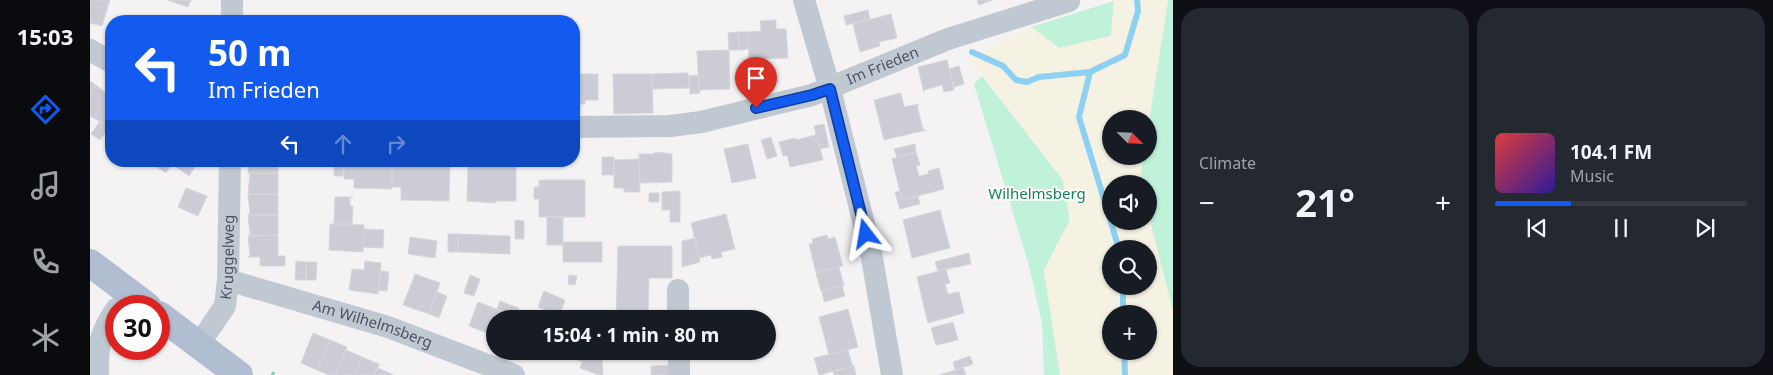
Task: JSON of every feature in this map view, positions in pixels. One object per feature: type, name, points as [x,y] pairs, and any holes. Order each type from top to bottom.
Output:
[{"type":"main road","points":[[90,263],[119,295]]},
{"type":"main road","points":[[170,323],[239,375]]},
{"type":"street","points":[[232,0],[232,15]]},
{"type":"street","points":[[804,0],[830,89],[871,252],[892,375]]},
{"type":"street","name":"Im Frieden","points":[[580,127],[670,126],[701,122],[812,95],[948,39],[1058,3]]},
{"type":"street","points":[[90,50],[105,59]]},
{"type":"street","name":"Kruggelweg","points":[[199,344],[225,306],[228,280],[230,167]]},
{"type":"street","name":"Am Wilhelmsberg","points":[[228,280],[388,327],[514,375]]},
{"type":"street","points":[[678,290],[678,310]]},
{"type":"street","points":[[98,375],[97,355],[101,335],[105,330]]},
{"type":"street","points":[[679,360],[679,375]]},
{"type":"green space","points":[[1168,0],[1173,0],[1173,311],[1157,248],[1157,240],[1155,240],[1152,230],[1157,230],[1157,175],[1140,175],[1142,165],[1158,165],[1158,110],[1151,110]]},
{"type":"green space","points":[[1114,1],[1111,36],[1059,48],[1031,27]]},
{"type":"green space","name":"Wilhelmsberg","points":[[982,76],[1063,180],[1070,220],[1044,270],[1060,375],[1044,375],[1042,323],[1029,266],[974,84]]},
{"type":"sand","points":[[1114,0],[1168,0],[1151,110],[1102,110],[1102,165],[1142,165],[1141,175],[1102,175],[1102,230],[1152,230],[1155,240],[1102,240],[1102,295],[1157,295],[1157,248],[1173,311],[1173,375],[1060,375],[1044,270],[1070,220],[1063,180],[969,58],[1031,27],[1059,48],[1111,36]]},
{"type":"building","points":[[90,0],[110,0],[102,26],[90,23]]},
{"type":"building","points":[[167,0],[191,0],[188,7]]},
{"type":"building","points":[[977,0],[993,0],[979,5]]},
{"type":"building","points":[[868,10],[870,19],[846,25],[844,16]]},
{"type":"building","points":[[891,14],[897,38],[879,42],[880,46],[860,52],[853,24]]},
{"type":"building","points":[[776,20],[776,29],[786,29],[788,58],[749,59],[748,32],[761,31],[760,21]]},
{"type":"building","points":[[738,32],[748,32],[749,49],[739,50]]},
{"type":"building","points":[[738,32],[739,50],[729,50],[728,33]]},
{"type":"building","points":[[729,50],[730,89],[699,90],[697,51]]},
{"type":"building","points":[[947,60],[954,90],[944,92],[942,85],[924,90],[924,93],[918,67]]},
{"type":"building","points":[[959,66],[964,84],[954,87],[949,69]]},
{"type":"building","points":[[688,73],[689,88],[652,89],[652,74]]},
{"type":"building","points":[[580,74],[598,74],[598,100],[585,100],[585,104],[580,104]]},
{"type":"building","points":[[613,74],[652,74],[653,113],[614,114]]},
{"type":"building","points":[[698,75],[700,93],[690,94],[689,76]]},
{"type":"building","points":[[90,81],[96,85],[90,93]]},
{"type":"building","points":[[96,85],[105,92],[105,125],[90,116],[90,93]]},
{"type":"building","points":[[901,93],[904,107],[919,104],[917,105],[923,130],[926,130],[884,140],[874,100]]},
{"type":"building","points":[[100,121],[105,124],[105,133],[100,140],[91,134]]},
{"type":"building","points":[[824,124],[829,147],[820,149],[814,126]]},
{"type":"building","points":[[816,133],[823,160],[790,167],[787,155],[783,156],[779,142],[795,138],[796,140],[816,135]]},
{"type":"building","points":[[771,137],[777,156],[767,159],[761,140]]},
{"type":"building","points":[[748,144],[756,178],[732,183],[724,149]]},
{"type":"building","points":[[915,144],[916,152],[897,157],[894,149]]},
{"type":"building","points":[[656,152],[672,154],[672,182],[640,183],[639,154],[653,154]]},
{"type":"building","points":[[916,152],[920,165],[916,166],[919,176],[929,174],[928,171],[939,168],[944,189],[902,200],[892,159]]},
{"type":"building","points":[[602,157],[614,157],[614,175],[602,175]]},
{"type":"building","points":[[639,159],[640,192],[624,192],[624,188],[614,188],[614,160]]},
{"type":"building","points":[[157,167],[170,167],[166,173]]},
{"type":"building","points":[[176,167],[195,167],[189,176]]},
{"type":"building","points":[[248,167],[278,167],[278,173],[248,173]]},
{"type":"building","points":[[334,167],[344,167],[343,176],[334,176]]},
{"type":"building","points":[[344,167],[392,167],[392,189],[354,188],[354,179],[344,179]]},
{"type":"building","points":[[392,167],[450,167],[449,201],[401,200],[401,187],[392,187]]},
{"type":"building","points":[[468,167],[516,167],[516,201],[496,201],[496,203],[467,201]]},
{"type":"building","points":[[248,173],[278,173],[278,194],[248,194],[250,174]]},
{"type":"building","points":[[539,180],[585,180],[585,217],[539,217],[539,199],[534,199],[534,187],[539,187]]},
{"type":"building","points":[[186,188],[207,196],[198,216],[178,207]]},
{"type":"building","points":[[680,191],[680,222],[670,222],[670,210],[662,210],[662,192]]},
{"type":"building","points":[[900,191],[902,200],[918,196],[920,204],[900,209],[895,192]]},
{"type":"building","points":[[649,193],[659,193],[659,202],[649,202]]},
{"type":"building","points":[[248,194],[278,194],[278,215],[248,215],[250,214]]},
{"type":"building","points":[[335,197],[353,197],[350,198],[350,206],[353,206],[352,224],[334,224]]},
{"type":"building","points":[[940,210],[950,248],[912,258],[903,220]]},
{"type":"building","points":[[726,214],[735,249],[721,252],[722,257],[712,259],[711,255],[699,258],[691,223]]},
{"type":"building","points":[[248,215],[278,215],[278,235],[248,236],[250,235]]},
{"type":"building","points":[[547,217],[563,217],[563,245],[547,245]]},
{"type":"building","points":[[515,220],[524,221],[524,239],[515,239]]},
{"type":"building","points":[[330,224],[364,225],[363,252],[329,250]]},
{"type":"building","points":[[364,229],[384,230],[383,248],[363,247]]},
{"type":"building","points":[[448,234],[458,234],[458,252],[448,252]]},
{"type":"building","points":[[458,234],[510,236],[510,254],[458,252]]},
{"type":"building","points":[[278,235],[278,256],[285,256],[285,266],[260,266],[260,257],[248,257],[250,256],[248,236]]},
{"type":"building","points":[[827,235],[828,239],[835,237],[843,266],[816,273],[809,244],[813,243],[812,239]]},
{"type":"building","points":[[410,237],[437,241],[435,258],[408,254]]},
{"type":"building","points":[[695,238],[700,262],[682,267],[682,241]]},
{"type":"building","points":[[563,242],[602,242],[602,262],[563,262]]},
{"type":"building","points":[[618,246],[672,246],[672,278],[649,278],[648,310],[616,310]]},
{"type":"building","points":[[969,253],[971,264],[938,271],[935,262]]},
{"type":"building","points":[[296,261],[306,262],[306,280],[295,280]]},
{"type":"building","points":[[365,261],[381,263],[378,294],[349,290],[352,269],[364,270]]},
{"type":"building","points":[[306,262],[317,262],[316,280],[306,280]]},
{"type":"building","points":[[839,267],[844,286],[821,291],[816,273]]},
{"type":"building","points":[[953,267],[946,270],[950,283],[945,284],[948,294],[959,292],[964,313],[928,323],[917,277]]},
{"type":"building","points":[[381,271],[389,272],[387,291],[378,290]]},
{"type":"building","points":[[415,274],[440,283],[429,314],[403,305]]},
{"type":"building","points":[[470,275],[480,279],[474,296],[464,293]]},
{"type":"building","points":[[569,275],[577,276],[575,285],[568,284]]},
{"type":"building","points":[[842,286],[845,296],[824,302],[822,291]]},
{"type":"building","points":[[544,291],[565,300],[561,310],[545,310],[538,307]]},
{"type":"building","points":[[437,292],[447,296],[439,318],[429,314]]},
{"type":"building","points":[[500,301],[510,305],[508,310],[497,309]]},
{"type":"building","points":[[478,302],[499,310],[486,310],[486,333],[469,326]]},
{"type":"building","points":[[510,305],[519,308],[518,310],[508,310]]},
{"type":"building","points":[[848,309],[858,347],[829,355],[819,317]]},
{"type":"building","points":[[953,322],[958,340],[936,345],[931,328]]},
{"type":"building","points":[[313,333],[330,340],[317,370],[301,363]]},
{"type":"building","points":[[330,340],[347,347],[335,375],[329,375],[317,370]]},
{"type":"building","points":[[347,347],[346,350],[362,357],[355,375],[335,375]]},
{"type":"building","points":[[848,350],[852,365],[854,366],[819,375],[814,358]]},
{"type":"building","points":[[970,356],[973,364],[955,370],[953,362]]},
{"type":"building","points":[[362,357],[379,364],[374,375],[355,375]]},
{"type":"building","points":[[583,360],[602,360],[603,375],[599,375],[580,368]]},
{"type":"building","points":[[379,364],[378,368],[394,375],[374,375]]},
{"type":"building","points":[[669,365],[669,375],[651,375],[651,366]]},
{"type":"building","points":[[854,366],[856,375],[834,375],[833,371]]},
{"type":"building","points":[[963,367],[966,375],[939,375],[955,370]]},
{"type":"waterway","points":[[972,52],[1003,66],[1016,80],[1027,82],[1039,77],[1090,72],[1125,55],[1138,11],[1137,0]]},
{"type":"waterway","points":[[1090,72],[1079,117],[1116,240]]},
{"type":"waterway","points":[[1123,295],[1123,305]]},
{"type":"waterway","points":[[1124,360],[1125,375]]},
{"type":"route","points":[[756,108],[830,89],[866,234]]}]
